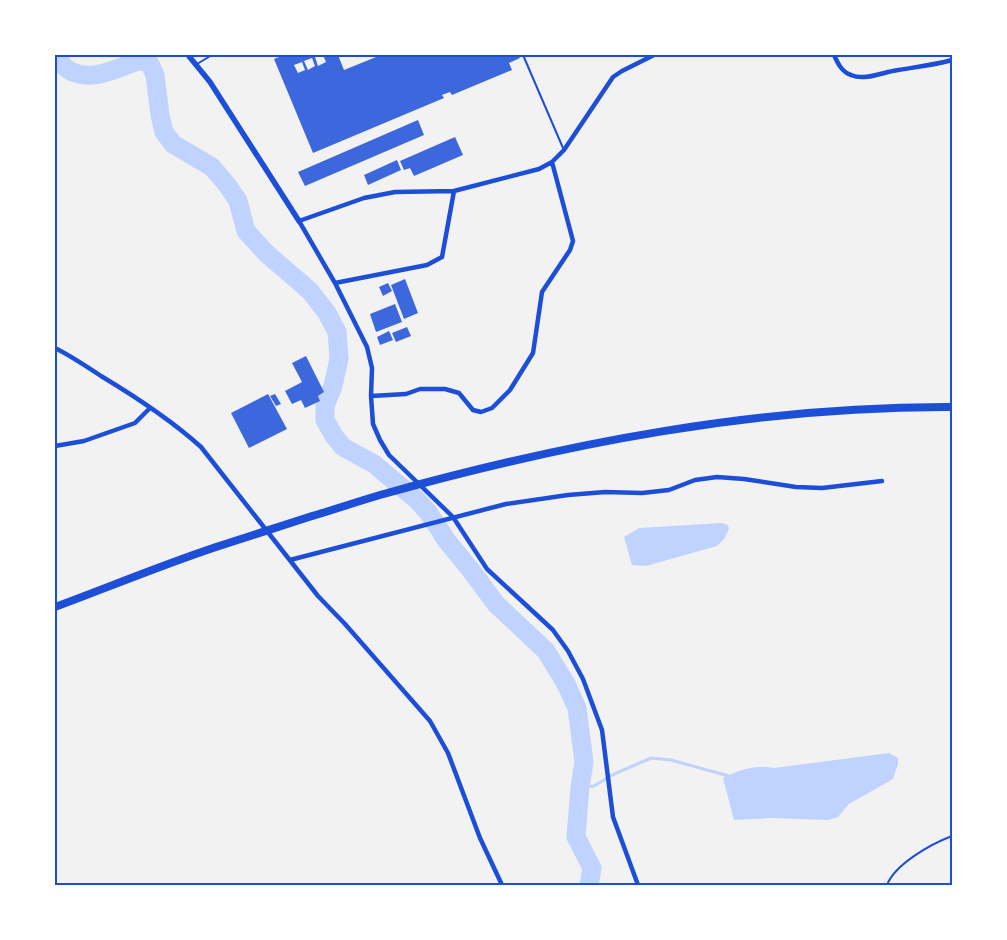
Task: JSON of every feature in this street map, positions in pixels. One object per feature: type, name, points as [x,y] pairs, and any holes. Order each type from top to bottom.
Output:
[{"type":"highway","points":[[55,607],[214,548],[378,495],[500,464],[594,443],[779,416],[866,410],[952,408]]},
{"type":"street","points":[[188,55],[210,82],[299,221],[335,283],[367,347],[372,368],[373,424],[389,455],[453,517],[487,569],[553,630],[568,651],[583,679],[602,730],[613,817],[638,885]]},
{"type":"street","points":[[299,221],[364,198],[395,192],[454,191],[539,169],[552,162],[564,150],[613,77],[654,55]]},
{"type":"street","points":[[834,55],[845,72],[854,76],[868,76],[952,60]]},
{"type":"street","points":[[371,396],[406,394],[420,389],[445,389],[459,393],[473,410],[481,412],[492,408],[510,390],[533,353],[542,292],[570,250],[573,241],[552,162]]},
{"type":"street","points":[[335,283],[427,265],[442,257],[454,191]]},
{"type":"street","points":[[55,348],[74,358],[180,428],[201,447],[318,596],[430,721],[448,753],[480,838],[502,885]]},
{"type":"street","points":[[55,446],[84,440],[135,423],[150,408]]},
{"type":"street","points":[[290,560],[506,504],[541,499],[605,492],[642,493],[669,490],[694,480],[718,478],[744,478],[796,487],[822,488],[882,481]]},
{"type":"lane","points":[[197,64],[212,55]]},
{"type":"lane","points":[[523,55],[564,150]]},
{"type":"path","points":[[886,885],[904,864],[921,851],[952,836]]},
{"type":"water","points":[[722,523],[728,525],[729,529],[724,539],[717,546],[646,566],[632,565],[624,537],[639,528]]},
{"type":"water","points":[[889,753],[898,758],[893,779],[849,804],[838,817],[828,820],[772,818],[734,820],[723,778],[754,767],[774,768]]},
{"type":"building","points":[[284,55],[320,55],[315,57],[318,66],[326,62],[323,55],[338,55],[344,70],[381,55],[518,55],[520,58],[509,63],[512,70],[452,95],[450,92],[442,95],[444,98],[313,153],[274,59]],"holes":[[[312,58],[315,66],[308,70],[304,61]],[[302,62],[305,70],[298,73],[294,65]]]},
{"type":"building","points":[[418,120],[424,135],[305,186],[298,172]]},
{"type":"building","points":[[455,137],[463,155],[414,176],[410,168],[404,170],[400,161]]},
{"type":"building","points":[[397,160],[401,170],[368,185],[364,175]]},
{"type":"building","points":[[405,279],[418,313],[404,319],[391,285]]},
{"type":"building","points":[[388,283],[392,291],[383,296],[379,287]]},
{"type":"building","points":[[395,304],[402,322],[376,332],[370,314]]},
{"type":"building","points":[[407,327],[411,336],[396,342],[392,333]]},
{"type":"building","points":[[389,331],[393,340],[380,345],[377,337]]},
{"type":"building","points":[[306,356],[324,392],[318,396],[320,401],[305,408],[301,400],[292,404],[285,391],[302,382],[292,363]]},
{"type":"building","points":[[268,394],[287,429],[249,448],[231,413]]},
{"type":"building","points":[[275,394],[281,404],[276,406],[270,396]]},
{"type":"waterway","points":[[57,55],[66,68],[84,75],[113,71],[140,60],[150,64],[155,75],[164,132],[173,144],[212,167],[238,201],[246,231],[266,253],[310,291],[327,313],[337,332],[339,359],[333,386],[325,406],[325,420],[334,436],[343,447],[374,464],[417,500],[428,512],[447,541],[496,604],[546,651],[566,684],[577,708],[584,762],[576,837],[592,868],[589,885]]},
{"type":"waterway","points":[[580,787],[594,786],[612,775],[651,758],[671,760],[729,776]]}]
